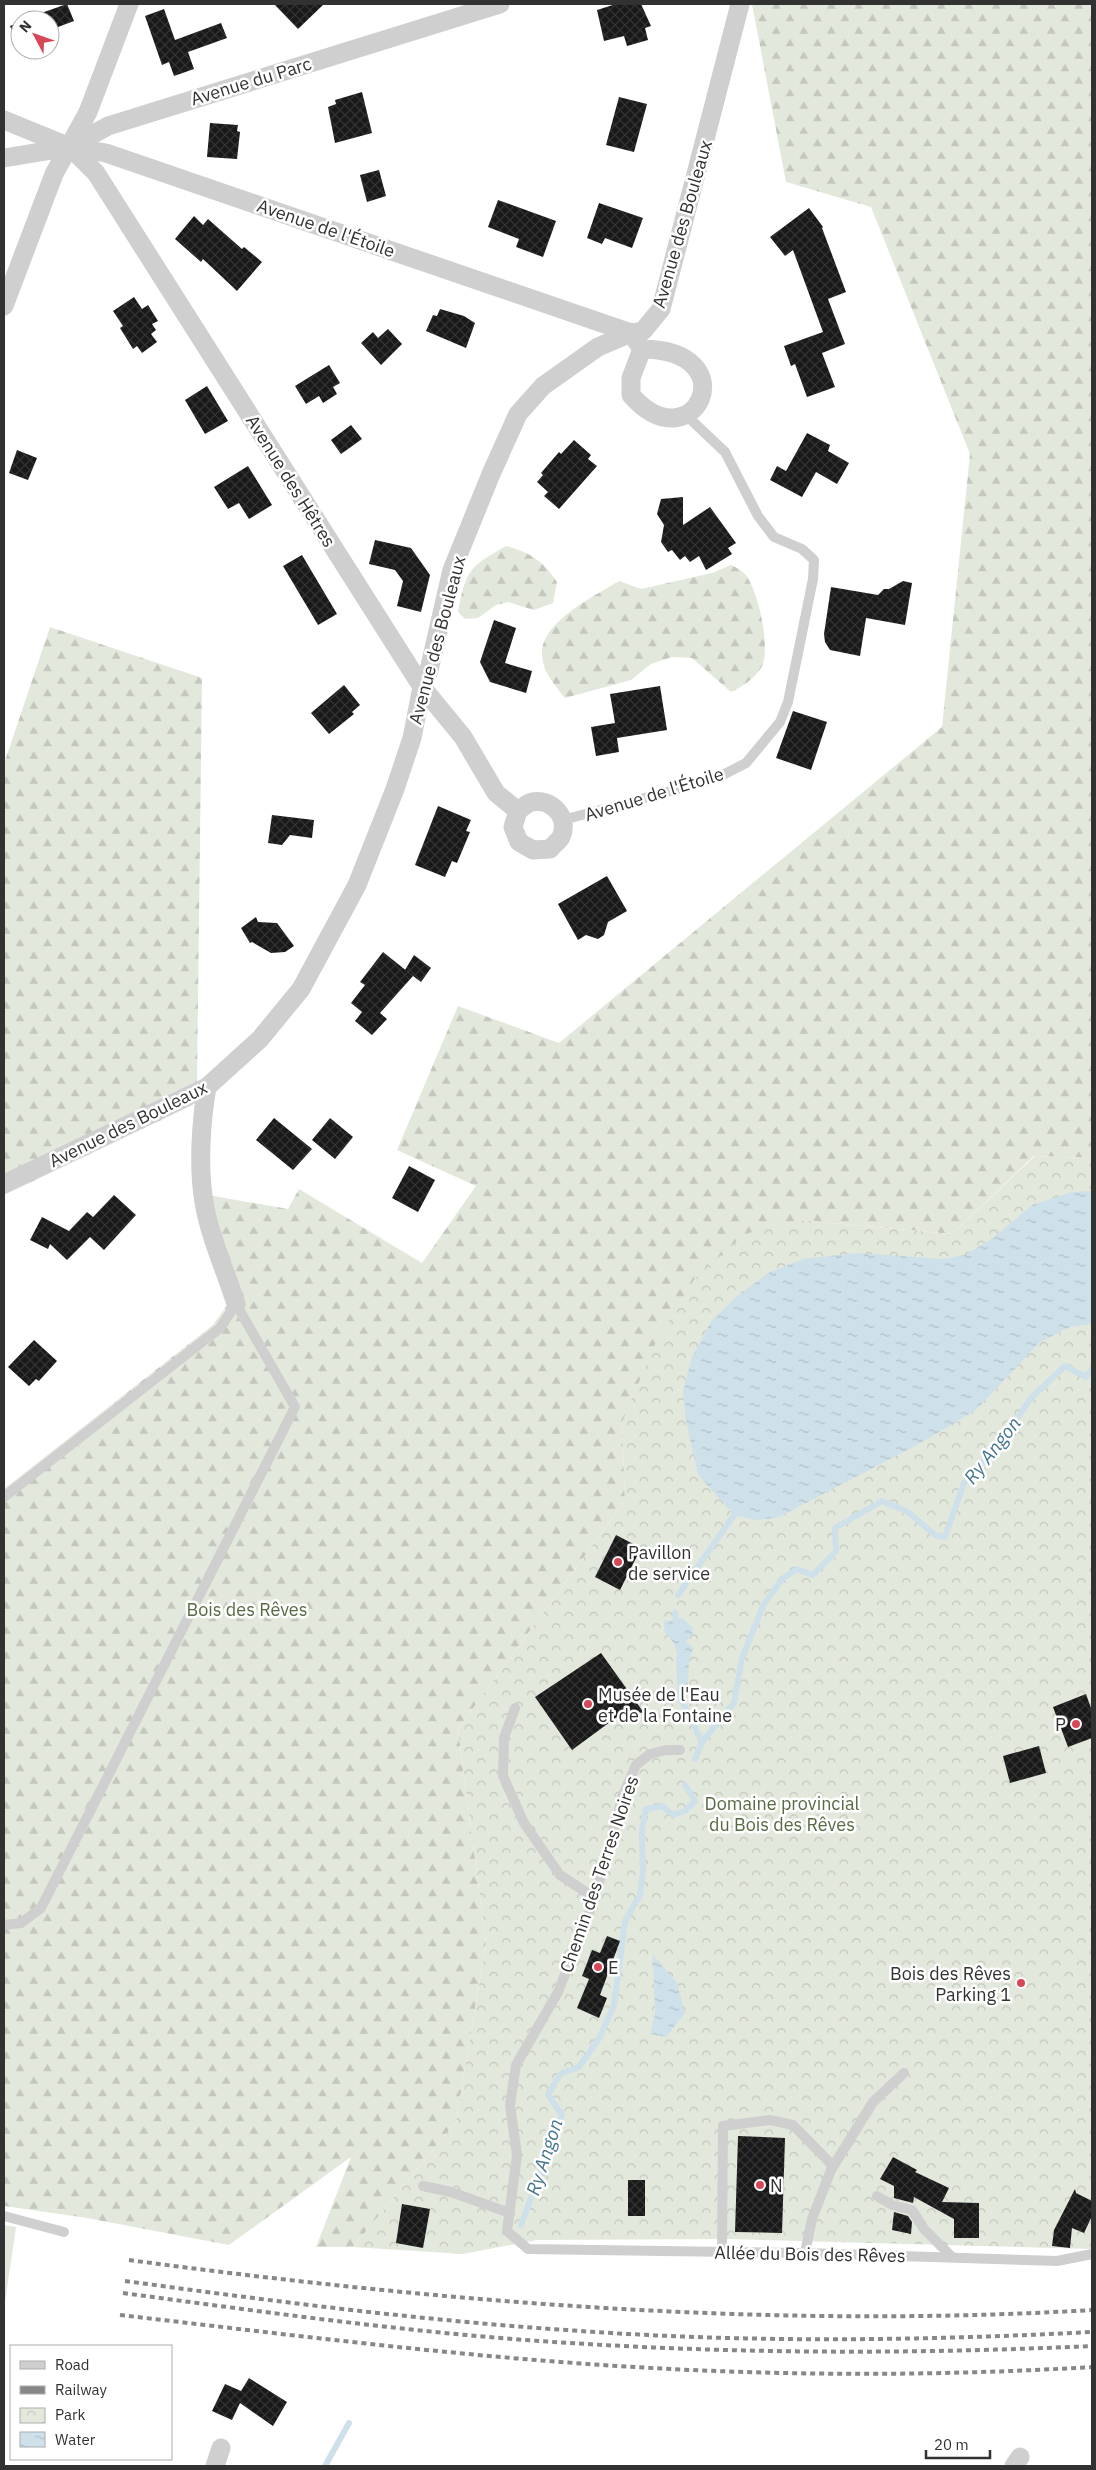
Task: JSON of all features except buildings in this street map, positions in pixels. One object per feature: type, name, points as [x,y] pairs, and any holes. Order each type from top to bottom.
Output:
[{"type":"street","points":[[4,306],[54,174],[70,148],[88,112],[129,4]]},
{"type":"street","name":"Avenue du Parc","points":[[4,158],[70,148],[108,126],[500,4]]},
{"type":"street","name":"Avenue des Bouleaux","points":[[4,1184],[207,1087],[260,1040],[301,989],[357,885],[395,789],[412,738],[422,687],[429,670],[452,570],[518,414],[542,386],[598,347],[631,333],[643,331],[661,309],[740,4]]},
{"type":"street","name":"Avenue de l'Étoile","points":[[4,120],[70,148],[106,153],[631,333]]},
{"type":"street","name":"Avenue des Hêtres","points":[[70,148],[96,173],[422,687],[463,737],[496,794],[518,811]]},
{"type":"street","points":[[631,333],[642,348],[682,357],[697,366],[704,383],[700,401],[687,416],[674,419],[657,415],[641,406],[632,395],[631,378],[642,348]]},
{"type":"street","points":[[544,801],[556,808],[563,820],[561,837],[550,848],[533,850],[519,842],[513,827],[518,811],[530,802],[544,801]]},
{"type":"street","points":[[207,1087],[203,1113],[202,1178],[204,1203],[236,1304]]},
{"type":"street","points":[[215,2466],[221,2448]]},
{"type":"lane","name":"Avenue de l'Étoile","points":[[563,820],[715,779],[746,764],[780,722],[788,702],[813,579],[814,560],[802,549],[774,537],[758,516],[725,452],[687,416]]},
{"type":"lane","points":[[4,1497],[220,1328],[236,1304],[295,1407],[41,1908],[21,1923],[4,1925]]},
{"type":"lane","points":[[515,1708],[504,1738],[503,1776],[524,1823],[560,1875],[595,1898]]},
{"type":"lane","name":"Chemin des Terres Noires","points":[[528,2249],[507,2231],[517,2155],[510,2105],[516,2065],[558,1992],[595,1898],[623,1795],[636,1765],[650,1754],[666,1750],[680,1750]]},
{"type":"lane","points":[[805,2253],[812,2220],[833,2166],[873,2102],[904,2073]]},
{"type":"lane","points":[[722,2252],[723,2126],[770,2120],[793,2126],[833,2166]]},
{"type":"lane","points":[[423,2186],[451,2192],[510,2213]]},
{"type":"lane","points":[[877,2196],[892,2205],[912,2210],[924,2229],[952,2257]]},
{"type":"lane","points":[[4,2216],[64,2232]]},
{"type":"lane","name":"Allée du Bois des Rêves","points":[[528,2249],[805,2253],[1057,2261],[1092,2254]]},
{"type":"green space","name":"Bois des Rêves","points":[[752,4],[1092,4],[1092,1158],[1034,1156],[952,1234],[799,1220],[622,1422],[625,1501],[458,1729],[486,1943],[456,2122],[353,2247],[316,2247],[351,2157],[229,2245],[87,2218],[4,2206],[4,1489],[213,1325],[228,1304],[196,1193],[288,1209],[299,1189],[422,1263],[476,1186],[397,1150],[458,1006],[559,1043],[942,727],[970,454],[871,207],[786,182]]},
{"type":"green space","points":[[506,546],[529,555],[547,568],[557,582],[553,603],[534,610],[508,602],[496,605],[478,618],[465,619],[458,612],[467,578],[471,571],[484,559]]},
{"type":"green space","points":[[731,565],[743,572],[749,580],[762,619],[764,634],[764,660],[761,668],[755,676],[743,685],[731,692],[692,658],[672,657],[651,664],[631,680],[565,698],[557,689],[543,661],[544,643],[559,621],[571,611],[619,581],[641,589],[712,573]]},
{"type":"green space","points":[[50,627],[202,678],[197,1080],[193,1105],[4,1195],[4,764]]},
{"type":"green space","name":"Domaine provincial du Bois des Rêves","points":[[1035,1156],[1092,1158],[1092,2249],[729,2239],[537,2240],[463,2254],[353,2247],[456,2122],[486,1943],[458,1729],[625,1501],[622,1422],[656,1342],[695,1278],[745,1234],[799,1220],[952,1234]]},
{"type":"green space","points":[[4,2225],[16,2227],[4,2309]]},
{"type":"water","points":[[1092,1191],[1092,1324],[1070,1327],[1040,1342],[976,1410],[919,1444],[777,1518],[755,1520],[734,1515],[698,1475],[686,1421],[683,1391],[692,1357],[712,1320],[741,1293],[770,1272],[803,1259],[857,1253],[943,1259],[965,1255],[993,1238],[1032,1205],[1072,1192]]},
{"type":"water","points":[[682,1618],[693,1628],[692,1635],[686,1641],[693,1648],[689,1661],[688,1685],[685,1687],[674,1644],[664,1628],[665,1620],[671,1621]]},
{"type":"water","points":[[653,1955],[677,1983],[685,2013],[666,2037],[650,2034],[655,2014]]},
{"type":"waterway","name":"Ry Angon","points":[[702,1742],[734,1703],[742,1658],[764,1604],[782,1579],[797,1569],[813,1575],[836,1551],[835,1528],[882,1501],[908,1512],[935,1535],[945,1537],[964,1483],[1000,1443],[1031,1398],[1065,1366],[1086,1377],[1092,1369]]},
{"type":"waterway","name":"Ry Angon","points":[[678,1595],[734,1515]]},
{"type":"waterway","name":"Ry Angon","points":[[675,1613],[676,1626]]},
{"type":"waterway","name":"Ry Angon","points":[[679,1659],[681,1699],[702,1742],[695,1759]]},
{"type":"waterway","name":"Ry Angon","points":[[521,2225],[562,2115],[548,2095],[560,2074],[579,2067],[600,2037],[614,2005],[625,1921],[640,1895],[643,1870],[642,1829],[646,1809],[662,1806],[673,1815],[685,1811],[695,1801],[685,1785]]},
{"type":"waterway","name":"Ry Angon","points":[[325,2466],[349,2423]]},
{"type":"railway","points":[[129,2260],[369,2289],[609,2308],[730,2314],[851,2316],[971,2315],[1092,2310]]},
{"type":"railway","points":[[125,2281],[290,2303],[400,2315],[511,2326],[632,2334],[763,2339],[895,2339],[1092,2332]]},
{"type":"railway","points":[[123,2293],[290,2315],[458,2334],[635,2347],[831,2352],[1027,2349],[1092,2346]]},
{"type":"railway","points":[[120,2315],[412,2348],[651,2368],[777,2373],[903,2374],[1092,2367]]},
{"type":"place","name":"Pavillon de service","points":[[618,1562]]},
{"type":"place","name":"Musée de l'Eau et de la Fontaine","points":[[588,1704]]},
{"type":"place","name":"P","points":[[1076,1724]]},
{"type":"place","name":"E","points":[[598,1967]]},
{"type":"place","name":"Bois des Rêves Parking 1","points":[[1021,1983]]},
{"type":"place","name":"N","points":[[760,2185]]}]
